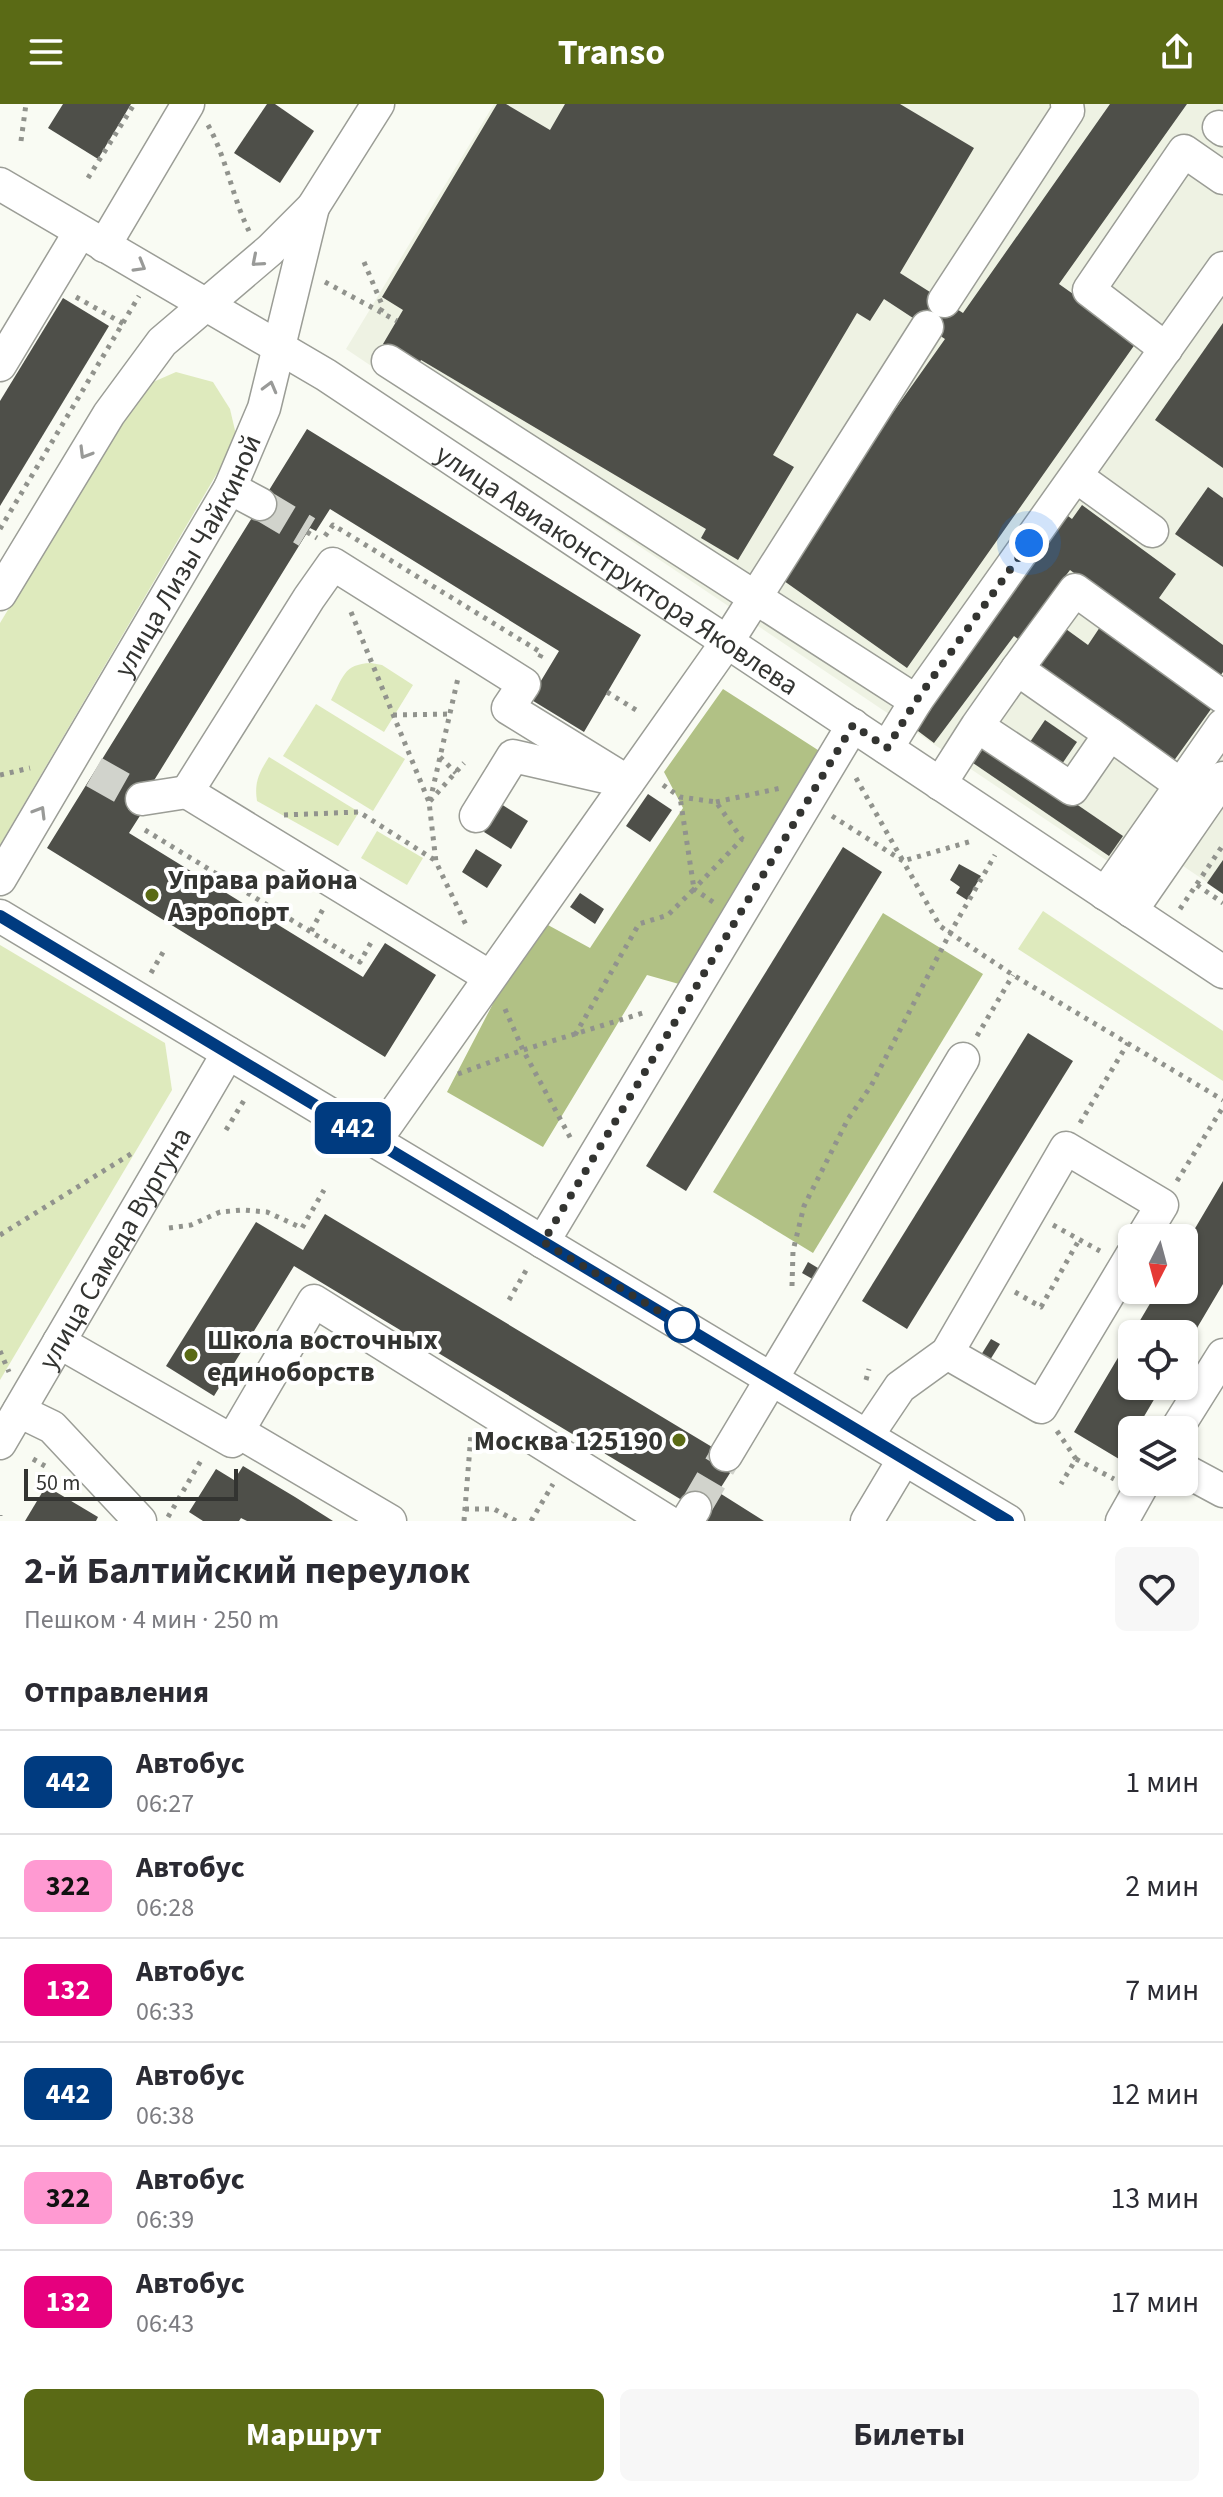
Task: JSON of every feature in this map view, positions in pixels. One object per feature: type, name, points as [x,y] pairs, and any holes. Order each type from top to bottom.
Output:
[{"type":"street","points":[[0,365],[50,281],[92,239],[188,104]]},
{"type":"street","name":"улица Лизы Чайкиной","points":[[0,594],[109,414],[162,342],[270,250],[313,207],[378,104]]},
{"type":"street","points":[[375,1141],[727,642],[1068,111],[1067,104]]},
{"type":"street","points":[[1166,349],[1089,290],[1184,151],[1223,178]]},
{"type":"street","name":"улица Авиаконструктора Яковлева","points":[[0,184],[326,375],[727,642],[845,738],[887,748],[940,784],[1003,843],[1118,902],[1223,972]]},
{"type":"street","name":"улица Лизы Чайкиной","points":[[0,879],[82,766],[230,488],[264,408],[313,207]]},
{"type":"street","points":[[887,748],[916,701],[1166,349],[1220,278]]},
{"type":"street","points":[[388,361],[916,701]]},
{"type":"street","points":[[1077,477],[1152,531]]},
{"type":"street","points":[[230,488],[260,504]]},
{"type":"street","points":[[141,813],[187,792],[333,564],[524,684],[508,708],[633,775]]},
{"type":"street","points":[[940,784],[977,726],[1075,590],[1223,697]]},
{"type":"street","points":[[1017,669],[1181,785]]},
{"type":"street","points":[[1118,902],[1181,785],[1223,725]]},
{"type":"street","points":[[977,726],[1072,789],[1110,734]]},
{"type":"street","points":[[543,1242],[845,738]]},
{"type":"street","points":[[476,816],[513,756],[633,775]]},
{"type":"street","points":[[1118,902],[1223,778]]},
{"type":"street","points":[[187,792],[490,977]]},
{"type":"street","points":[[0,916],[1008,1521]]},
{"type":"street","name":"улица Самеда Вургуна","points":[[0,1443],[228,1053]]},
{"type":"street","points":[[726,1455],[963,1059]]},
{"type":"street","points":[[867,1436],[900,1387],[947,1353],[1066,1148],[1162,1205],[1150,1224]]},
{"type":"street","points":[[947,1353],[1041,1407],[1118,1278]]},
{"type":"street","points":[[59,1342],[232,1441],[314,1301],[568,1458],[683,1517]]},
{"type":"street","points":[[1185,1416],[1223,1355]]},
{"type":"street","points":[[19,1411],[52,1427],[129,1516]]},
{"type":"street","points":[[237,1431],[390,1521]]},
{"type":"street","points":[[867,1521],[904,1459]]},
{"type":"street","points":[[1198,1478],[1223,1491]]},
{"type":"street","points":[[1122,1521],[1137,1496]]},
{"type":"path","points":[[21,141],[26,104]]},
{"type":"path","points":[[188,104],[201,113],[219,145],[238,209],[253,239]]},
{"type":"path","points":[[88,178],[133,106]]},
{"type":"path","points":[[364,262],[381,300],[383,307],[380,312]]},
{"type":"path","points":[[313,276],[397,321]]},
{"type":"path","points":[[50,281],[124,324]]},
{"type":"path","points":[[0,529],[142,289]]},
{"type":"path","points":[[333,564],[429,802],[436,862],[470,934]]},
{"type":"path","points":[[429,802],[451,714],[463,646]]},
{"type":"path","points":[[607,692],[665,728]]},
{"type":"path","points":[[393,715],[451,714]]},
{"type":"path","points":[[845,738],[873,805],[940,926],[1013,975],[1223,1100]]},
{"type":"path","points":[[440,757],[456,773]]},
{"type":"path","points":[[429,802],[464,763]]},
{"type":"path","points":[[633,775],[680,797],[716,802],[814,790],[903,861],[1003,843]]},
{"type":"path","points":[[680,797],[694,889]]},
{"type":"path","points":[[716,802],[742,839],[773,859]]},
{"type":"path","points":[[230,818],[359,812],[436,862]]},
{"type":"path","points":[[141,813],[360,962],[388,915]]},
{"type":"path","points":[[574,1036],[639,924],[668,915],[742,839]]},
{"type":"path","points":[[803,1330],[792,1296],[793,1251],[804,1206],[848,1119],[871,1086],[950,933],[1003,843]]},
{"type":"path","points":[[1164,933],[1223,845]]},
{"type":"path","points":[[1197,885],[1223,903]]},
{"type":"path","points":[[963,1059],[1013,975]]},
{"type":"path","points":[[490,977],[523,1050],[587,1168]]},
{"type":"path","points":[[452,1077],[523,1050],[689,998]]},
{"type":"path","points":[[1066,1148],[1128,1043]]},
{"type":"path","points":[[226,1130],[251,1089]]},
{"type":"path","points":[[1162,1205],[1223,1107]]},
{"type":"path","points":[[0,1235],[145,1145]]},
{"type":"path","points":[[169,1228],[191,1225],[220,1212],[243,1210],[267,1212],[302,1228],[324,1190]]},
{"type":"path","points":[[1029,1211],[1079,1240],[1118,1256]]},
{"type":"path","points":[[991,1277],[1041,1307],[1079,1240]]},
{"type":"path","points":[[509,1300],[543,1242]]},
{"type":"path","points":[[0,1351],[11,1375]]},
{"type":"path","points":[[464,1521],[474,1401]]},
{"type":"path","points":[[1041,1407],[1076,1459],[1118,1477]]},
{"type":"path","points":[[169,1521],[203,1455],[215,1458]]},
{"type":"path","points":[[531,1521],[568,1458]]},
{"type":"path","points":[[1061,1484],[1076,1459]]},
{"type":"path","points":[[465,1509],[494,1509],[516,1521]]},
{"type":"shaded area","points":[[494,104],[1223,104],[1223,697],[1109,862],[346,349]]},
{"type":"shaded area","points":[[1223,752],[1223,893],[1155,847]]},
{"type":"green space","points":[[176,372],[213,382],[230,409],[237,439],[0,845],[0,623],[144,386]]},
{"type":"green space","points":[[371,663],[382,665],[413,685],[384,732],[331,700],[349,669]]},
{"type":"green space","points":[[723,689],[821,752],[679,984],[647,975],[543,1147],[447,1092],[537,919],[590,948],[683,808],[664,772]]},
{"type":"green space","points":[[316,704],[405,759],[373,811],[283,756]]},
{"type":"green space","points":[[269,757],[359,812],[338,846],[257,801],[258,778]]},
{"type":"green space","points":[[377,831],[423,858],[407,885],[361,858]]},
{"type":"green space","points":[[1043,911],[1223,1031],[1223,1081],[1018,949]]},
{"type":"green space","points":[[883,913],[983,974],[813,1253],[713,1192]]},
{"type":"green space","points":[[0,945],[165,1043],[172,1090],[0,1380]]},
{"type":"building","points":[[63,104],[131,104],[98,159],[48,128]]},
{"type":"building","points":[[267,104],[275,104],[314,131],[280,183],[234,153]]},
{"type":"building","points":[[497,104],[506,104],[550,130],[565,104],[900,104],[974,148],[900,273],[963,313],[1110,104],[1187,104],[1059,284],[1138,340],[907,668],[777,576],[945,339],[884,299],[870,321],[857,313],[773,455],[794,467],[738,560],[701,538],[706,529],[421,360],[418,365],[383,344],[403,310],[382,297]]},
{"type":"building","points":[[63,298],[109,326],[0,506],[0,401]]},
{"type":"building","points":[[1223,323],[1223,468],[1155,420]]},
{"type":"building","points":[[307,429],[641,635],[584,732],[530,699],[559,651],[330,509],[316,531],[310,528],[137,808],[143,811],[129,833],[363,977],[385,943],[436,975],[385,1057],[47,848]]},
{"type":"building","points":[[1208,487],[1223,498],[1223,567],[1175,534]]},
{"type":"building","points":[[1082,505],[1176,574],[1159,598],[1223,645],[1223,672],[1218,679],[1070,570],[1018,639],[1014,636],[934,743],[910,725],[1060,510],[1072,519]]},
{"type":"building","points":[[1059,624],[1088,645],[1100,627],[1214,705],[1173,762],[1032,663]]},
{"type":"building","points":[[1045,720],[1077,742],[1062,764],[1030,742]]},
{"type":"building","points":[[987,743],[1123,836],[1109,856],[973,763]]},
{"type":"building","points":[[648,794],[672,810],[650,842],[626,826]]},
{"type":"building","points":[[501,804],[528,821],[511,849],[484,832]]},
{"type":"building","points":[[843,847],[882,872],[686,1191],[646,1166]]},
{"type":"building","points":[[476,849],[502,865],[487,888],[462,872]]},
{"type":"building","points":[[1223,860],[1223,894],[1207,883]]},
{"type":"building","points":[[959,864],[981,876],[967,900],[956,893],[960,887],[950,880]]},
{"type":"building","points":[[580,893],[604,909],[595,924],[570,907]]},
{"type":"building","points":[[1028,1033],[1073,1061],[907,1329],[862,1301]]},
{"type":"building","points":[[1223,1181],[1223,1284],[1198,1326],[1198,1320],[1140,1320],[1150,1304],[1198,1304],[1198,1224]]},
{"type":"building","points":[[325,1214],[737,1462],[718,1492],[764,1521],[700,1521],[705,1514],[294,1266],[214,1396],[166,1366],[256,1222],[303,1250]]},
{"type":"building","points":[[808,1262],[823,1271],[816,1281],[802,1273]]},
{"type":"building","points":[[991,1339],[1000,1344],[990,1360],[981,1355]]},
{"type":"building","points":[[1118,1358],[1118,1400],[1154,1400],[1144,1416],[1118,1416],[1118,1458],[1074,1432]]},
{"type":"building","points":[[243,1466],[333,1521],[247,1521],[241,1518],[239,1521],[203,1521],[189,1512],[216,1469],[234,1480]]},
{"type":"building","points":[[46,1486],[98,1517],[96,1521],[25,1521]]},
{"type":"tunnel","points":[[260,504],[307,532]]},
{"type":"tunnel","points":[[94,772],[142,799]]},
{"type":"tunnel","points":[[695,1508],[726,1455]]},
{"type":"bus line","name":"442","points":[[0,916],[1008,1521]]},
{"type":"place","name":"Управа района Аэропорт","points":[[152,895]]},
{"type":"place","name":"Школа восточных единоборств","points":[[191,1355]]},
{"type":"place","name":"Москва 125190","points":[[679,1440]]},
{"type":"route","points":[[682,1325],[543,1242],[853,725],[887,748],[916,701],[1029,543]]}]
